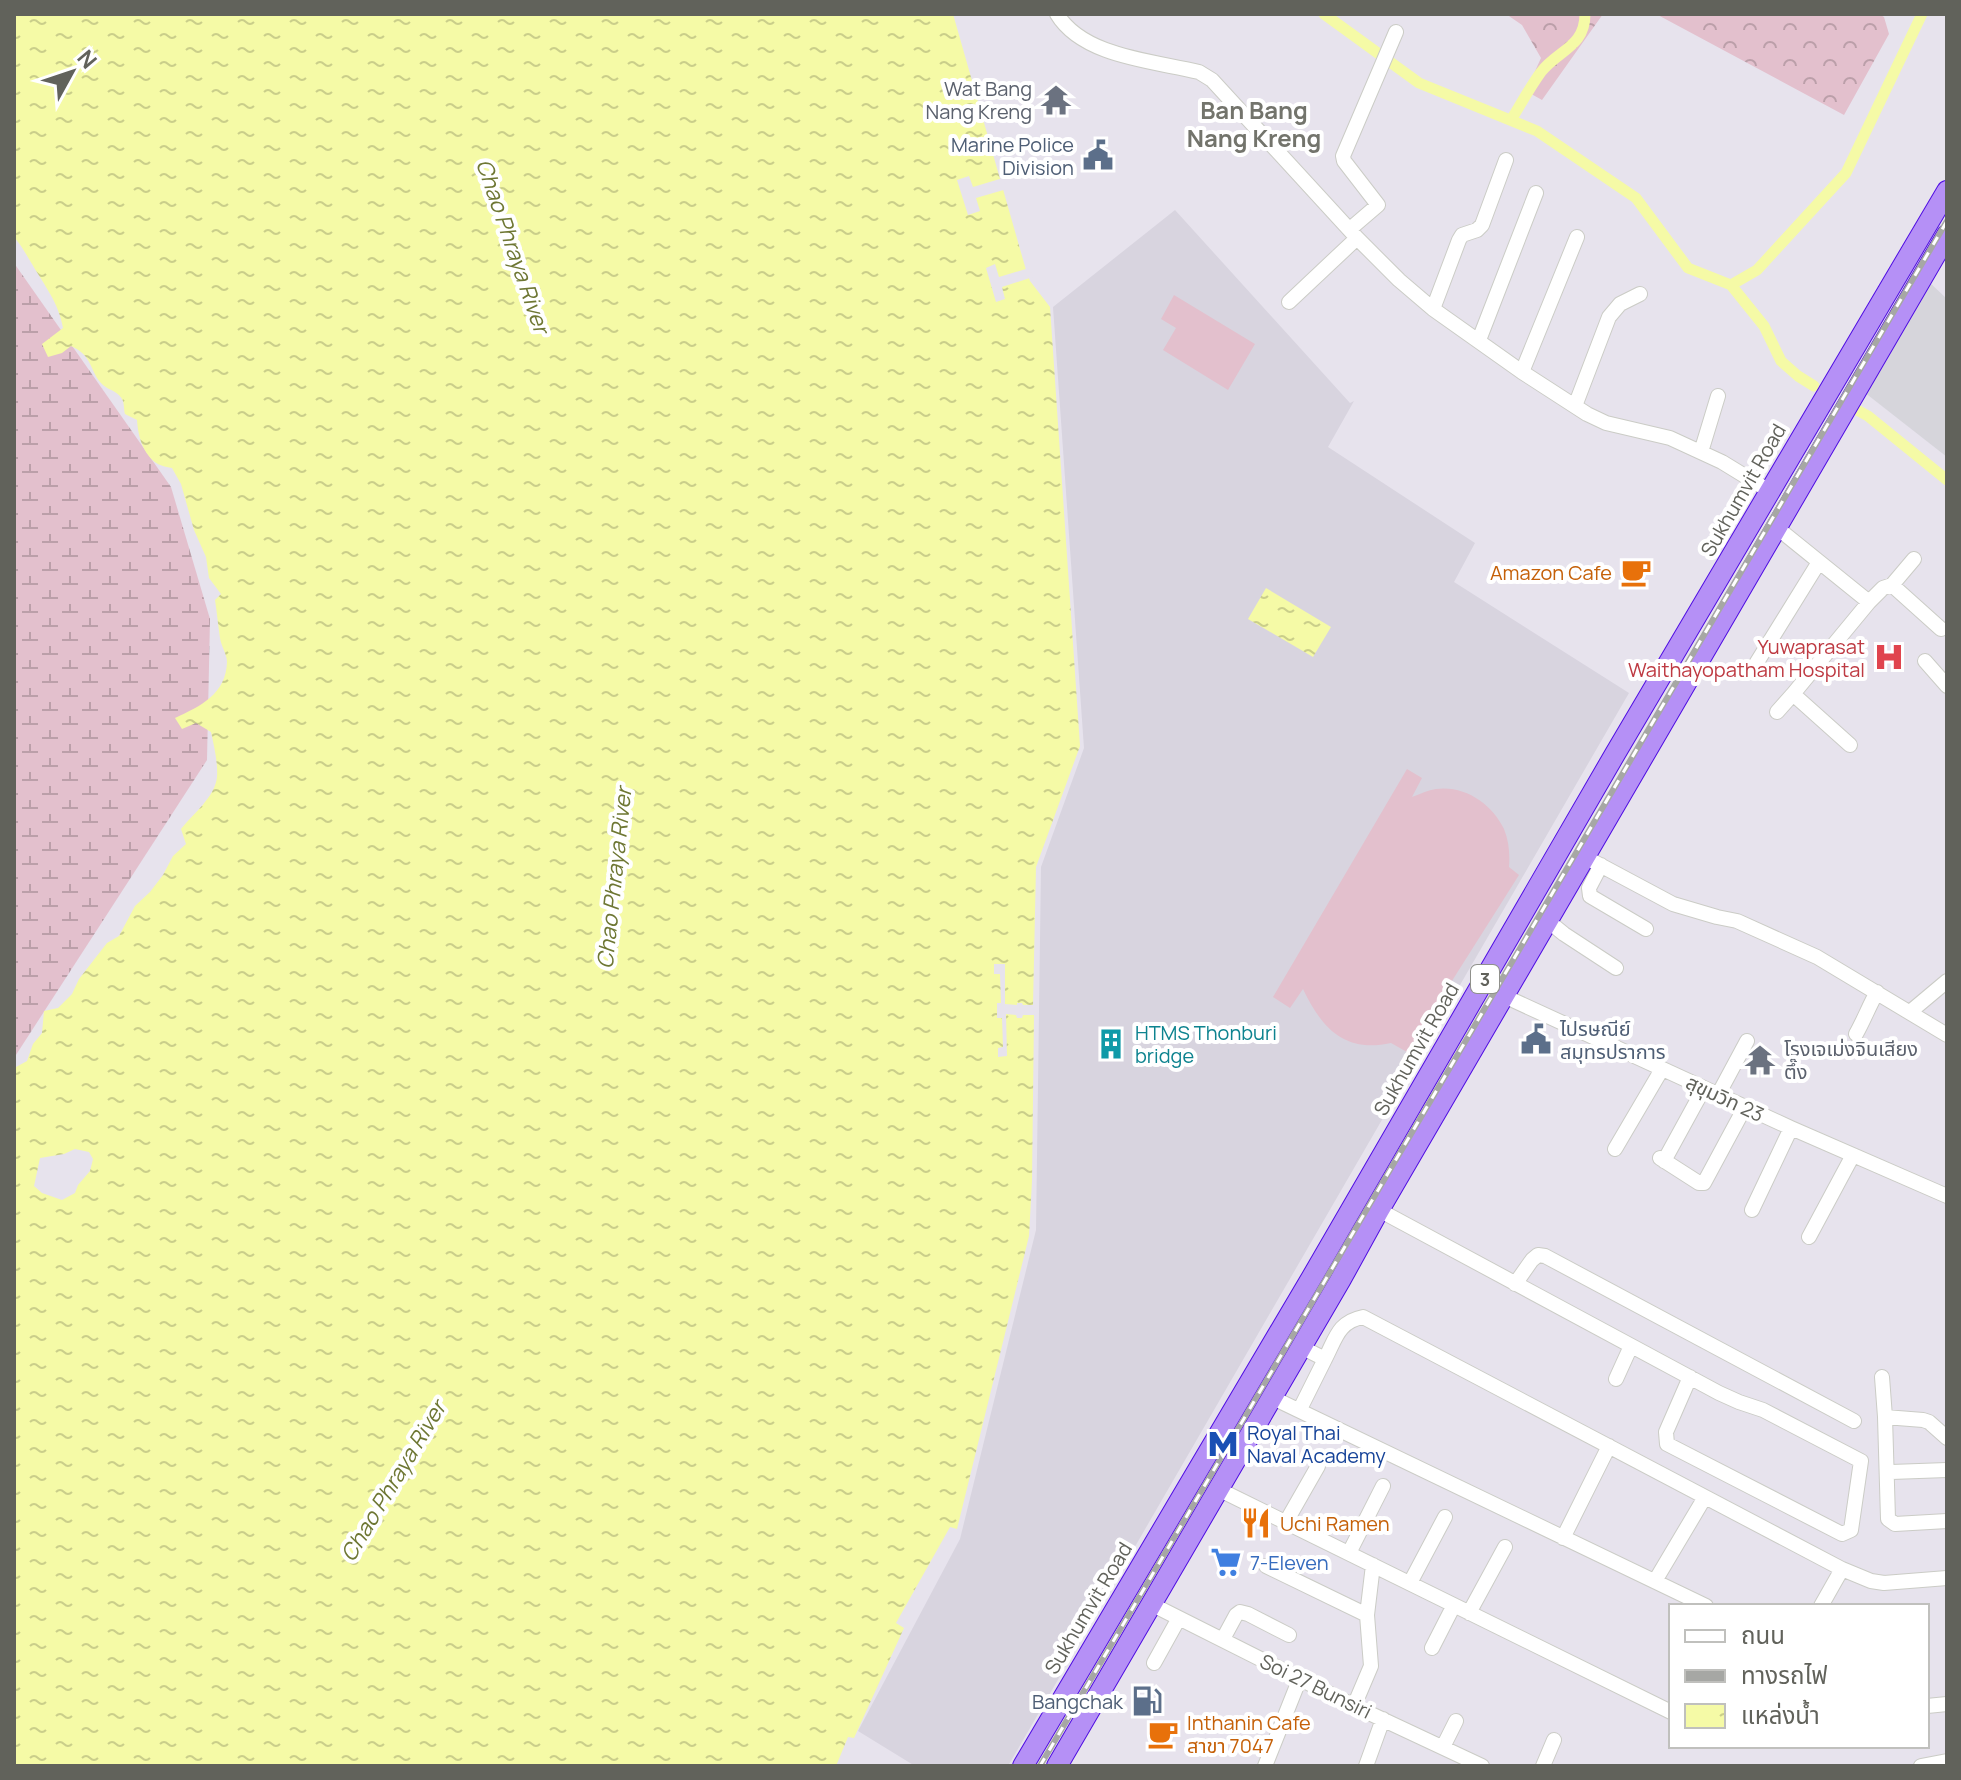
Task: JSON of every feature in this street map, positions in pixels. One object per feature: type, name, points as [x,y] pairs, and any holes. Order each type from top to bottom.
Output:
[{"type":"highway","name":"Sukhumvit Road","points":[[1023,1766],[1947,191]]},
{"type":"highway","name":"3","points":[[1062,1764],[1151,1604],[1548,921],[1593,861],[1776,527],[1947,235]]},
{"type":"highway","points":[[1312,1277],[1346,1270],[1332,1241]]},
{"type":"street","points":[[1057,14],[1076,35],[1104,51],[1199,72],[1212,80],[1399,280],[1433,309],[1522,372],[1606,423],[1670,438],[1722,462],[1771,492]]},
{"type":"street","points":[[1289,302],[1378,205],[1342,159],[1395,35]]},
{"type":"street","points":[[1433,309],[1459,240],[1477,230],[1488,213],[1506,160]]},
{"type":"street","points":[[1479,340],[1536,193]]},
{"type":"street","points":[[1522,372],[1577,237]]},
{"type":"street","points":[[1575,406],[1609,317],[1620,304],[1640,294]]},
{"type":"street","points":[[1701,452],[1718,396]]},
{"type":"street","points":[[1776,527],[1869,602]]},
{"type":"street","points":[[1777,712],[1869,602],[1883,588],[1892,585],[1914,559]]},
{"type":"street","points":[[1754,667],[1819,562]]},
{"type":"street","points":[[1892,585],[1941,629]]},
{"type":"street","points":[[1925,661],[1947,686]]},
{"type":"street","points":[[1793,694],[1850,745]]},
{"type":"street","points":[[1646,929],[1590,896],[1593,861],[1673,904],[1737,921],[1817,957],[1947,1035]]},
{"type":"street","points":[[1548,921],[1616,968]]},
{"type":"street","points":[[1910,1012],[1947,981]]},
{"type":"street","points":[[1856,1034],[1877,992]]},
{"type":"street","name":"สุขุมวิท 23","points":[[1504,996],[1947,1196]]},
{"type":"street","points":[[1718,1095],[1747,1041]]},
{"type":"street","points":[[1615,1149],[1662,1069]]},
{"type":"street","points":[[1704,1088],[1662,1159],[1699,1183],[1704,1183],[1745,1107]]},
{"type":"street","points":[[1752,1210],[1791,1128]]},
{"type":"street","points":[[1809,1237],[1853,1155]]},
{"type":"street","points":[[1379,1210],[1690,1377],[1739,1402],[1763,1410],[1861,1461],[1851,1530],[1842,1534],[1667,1444],[1666,1432],[1690,1377]]},
{"type":"street","points":[[1515,1284],[1532,1260],[1538,1255],[1545,1256],[1854,1421]]},
{"type":"street","points":[[1300,1409],[1343,1325],[1351,1319],[1363,1317],[1842,1569],[1884,1583],[1947,1578]]},
{"type":"street","points":[[1616,1379],[1631,1346]]},
{"type":"street","points":[[1301,1347],[1325,1359]]},
{"type":"street","points":[[1882,1377],[1888,1520],[1895,1524],[1947,1521]]},
{"type":"street","points":[[1271,1397],[1702,1604]]},
{"type":"street","points":[[1885,1417],[1929,1422],[1947,1438]]},
{"type":"street","points":[[1563,1538],[1609,1446]]},
{"type":"street","points":[[1286,1522],[1318,1466]]},
{"type":"street","points":[[1891,1472],[1947,1470]]},
{"type":"street","points":[[1349,1553],[1383,1486]]},
{"type":"street","points":[[1218,1489],[1669,1711]]},
{"type":"street","points":[[1655,1581],[1705,1497]]},
{"type":"street","points":[[1410,1583],[1445,1517]]},
{"type":"street","points":[[1469,1613],[1505,1547]]},
{"type":"street","points":[[1354,1706],[1371,1666],[1367,1615],[1373,1565]]},
{"type":"street","points":[[1266,1566],[1367,1615]]},
{"type":"street","points":[[1822,1604],[1842,1569]]},
{"type":"street","name":"Soi 27 Bunsiri","points":[[1151,1604],[1482,1766]]},
{"type":"street","points":[[1432,1648],[1454,1605]]},
{"type":"street","points":[[1223,1639],[1240,1612],[1289,1635]]},
{"type":"street","points":[[1154,1663],[1179,1618]]},
{"type":"street","points":[[1265,1766],[1300,1678]]},
{"type":"street","points":[[1366,1766],[1383,1719]]},
{"type":"street","points":[[1443,1747],[1456,1721]]},
{"type":"street","points":[[1543,1766],[1554,1740]]},
{"type":"street","points":[[1921,1766],[1947,1761]]},
{"type":"shaded area","name":"Royal Thai Naval Academy","points":[[1175,210],[1350,403],[1354,401],[1328,447],[1475,543],[1454,582],[1629,693],[1008,1766],[915,1766],[858,1731],[960,1539],[1036,1230],[1041,867],[1084,748],[1053,307]]},
{"type":"shaded area","points":[[1928,281],[1947,299],[1947,457],[1864,392]]},
{"type":"green space","points":[[1506,14],[1603,14],[1542,100],[1526,91],[1541,58],[1522,25]]},
{"type":"green space","points":[[1656,14],[1879,14],[1884,17],[1889,34],[1844,115]]},
{"type":"green space","points":[[14,263],[171,487],[210,619],[207,760],[14,1058]]},
{"type":"green space","points":[[1174,295],[1255,344],[1228,390],[1163,350],[1176,328],[1161,319]]},
{"type":"green space","points":[[1407,769],[1422,778],[1412,797],[1447,789],[1467,793],[1485,804],[1504,829],[1509,848],[1509,867],[1519,875],[1407,1052],[1391,1043],[1361,1044],[1337,1035],[1318,1016],[1303,989],[1290,1008],[1273,997]]},
{"type":"water","name":"Chao Phraya River","points":[[14,14],[953,14],[1026,270],[1030,281],[1050,307],[1080,746],[1036,867],[1033,1005],[1005,1004],[1005,964],[994,964],[994,974],[1000,974],[1001,1003],[997,1003],[997,1018],[1002,1018],[1003,1047],[998,1048],[998,1057],[1007,1056],[1006,1014],[1016,1015],[1017,1018],[1034,1015],[1029,1236],[957,1529],[950,1527],[896,1623],[904,1628],[854,1738],[848,1737],[836,1766],[14,1766],[14,1072],[16,1067],[27,1061],[33,1044],[42,1033],[44,1011],[58,1008],[72,994],[79,979],[107,943],[119,936],[135,906],[150,892],[173,856],[186,844],[181,829],[212,791],[217,777],[216,754],[211,732],[196,723],[182,729],[175,718],[203,703],[217,691],[226,673],[227,662],[215,600],[221,594],[209,578],[206,557],[194,530],[181,484],[172,468],[159,464],[149,456],[140,439],[137,420],[125,414],[121,398],[103,385],[84,354],[71,346],[62,353],[48,357],[42,344],[63,328],[61,319],[50,294],[14,237]],"holes":[[[75,1149],[89,1152],[93,1159],[90,1171],[75,1193],[62,1200],[42,1193],[34,1186],[40,1158]]]},
{"type":"water","points":[[1266,588],[1331,627],[1313,657],[1248,619]]},
{"type":"pier","points":[[969,176],[973,187],[1003,178],[1007,189],[976,198],[980,211],[968,215],[957,180]]},
{"type":"pier","points":[[995,264],[999,277],[1029,268],[1033,277],[1002,287],[1005,299],[996,302],[986,268]]},
{"type":"waterway","points":[[1324,14],[1419,83],[1537,131],[1636,198],[1688,268],[1731,285],[1757,270],[1846,173],[1922,14]]},
{"type":"waterway","points":[[1511,120],[1541,72],[1581,34],[1585,14]]},
{"type":"waterway","points":[[1731,285],[1764,326],[1781,361],[1814,386]]},
{"type":"waterway","points":[[1857,410],[1947,480]]},
{"type":"railway","points":[[1040,1766],[1947,221]]},
{"type":"place","name":"Wat Bang Nang Kreng","points":[[1056,100]]},
{"type":"place","name":"Marine Police Division","points":[[1098,155]]},
{"type":"place","name":"Amazon Cafe","points":[[1636,572]]},
{"type":"place","name":"Yuwaprasat Waithayopatham Hospital","points":[[1889,657]]},
{"type":"place","name":"ไปรษณีย์ สมุทรปราการ","points":[[1536,1039]]},
{"type":"place","name":"HTMS Thonburi bridge","points":[[1111,1044]]},
{"type":"place","name":"โรงเจเม่งจินเสียง ตึ๊ง","points":[[1760,1060]]},
{"type":"place","name":"Royal Thai Naval Academy","points":[[1223,1444]]},
{"type":"place","name":"Uchi Ramen","points":[[1256,1523]]},
{"type":"place","name":"7-Eleven","points":[[1226,1562]]},
{"type":"place","name":"Bangchak","points":[[1147,1701]]},
{"type":"place","name":"Inthanin Cafe สาขา 7047","points":[[1163,1734]]},
{"type":"district","name":"Ban Bang Nang Kreng","points":[[1254,123]]}]
